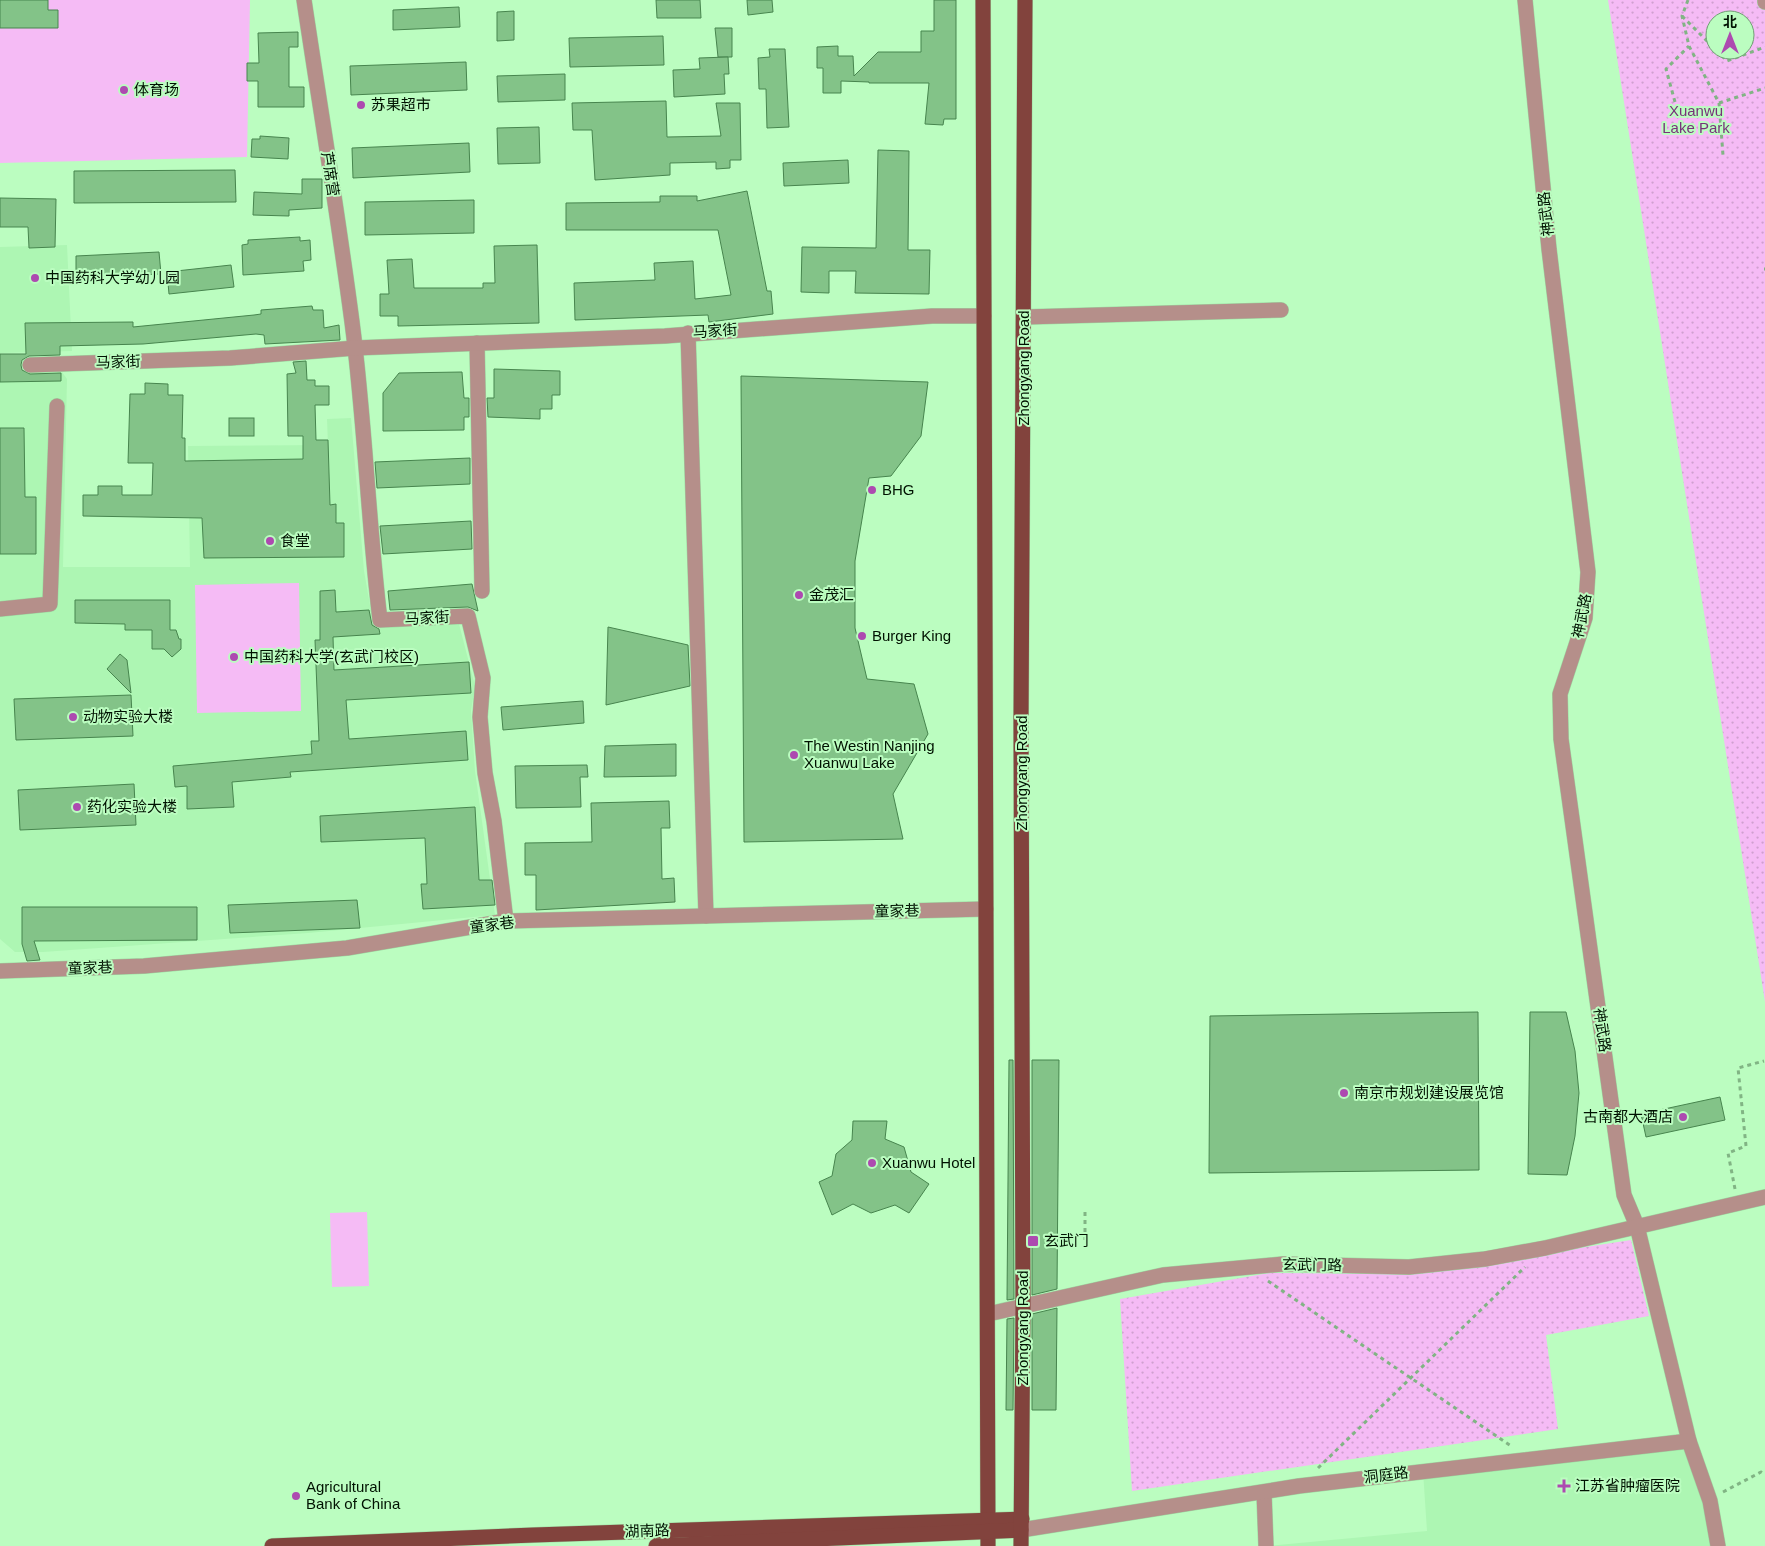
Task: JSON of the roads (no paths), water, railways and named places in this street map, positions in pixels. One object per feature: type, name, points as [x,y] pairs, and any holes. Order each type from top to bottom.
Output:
[{"type":"main road","points":[[984,0],[988,1533]]},
{"type":"main road","name":"Zhongyang Road","points":[[1021,1546],[1024,1306],[1021,724],[1025,317],[1025,0]]},
{"type":"main road","name":"湖南路","points":[[656,1546],[988,1533],[1021,1525]]},
{"type":"main road","name":"湖南路","points":[[272,1546],[988,1533]]},
{"type":"street","name":"芦席营","points":[[304,0],[355,348]]},
{"type":"street","name":"神武路","points":[[1525,0],[1549,249],[1588,572],[1585,618],[1560,694],[1561,739],[1624,1195],[1637,1226],[1689,1441]]},
{"type":"street","points":[[1025,317],[1281,310]]},
{"type":"street","name":"马家街","points":[[30,365],[230,358],[355,348],[688,333],[932,316],[984,316]]},
{"type":"street","points":[[688,333],[706,916]]},
{"type":"street","points":[[477,343],[482,591]]},
{"type":"street","name":"马家街","points":[[355,348],[368,473],[372,551],[380,620],[468,616],[483,678],[480,717],[484,773],[494,822],[506,921]]},
{"type":"street","points":[[0,610],[50,604],[57,406]]},
{"type":"street","name":"童家巷","points":[[0,971],[144,966],[347,948],[506,921],[986,909]]},
{"type":"street","name":"玄武门路","points":[[988,1314],[1163,1275],[1283,1264],[1409,1267],[1485,1259],[1545,1248],[1765,1197]]},
{"type":"street","points":[[1689,1441],[1710,1501],[1718,1546]]},
{"type":"street","name":"洞庭路","points":[[1021,1525],[1300,1486],[1689,1441]]},
{"type":"street","points":[[1264,1492],[1266,1546]]},
{"type":"place","name":"体育场","points":[[124,90]]},
{"type":"place","name":"苏果超市","points":[[361,105]]},
{"type":"place","name":"中国药科大学幼儿园","points":[[35,278]]},
{"type":"place","name":"BHG","points":[[872,490]]},
{"type":"place","name":"食堂","points":[[270,541]]},
{"type":"place","name":"金茂汇","points":[[799,595]]},
{"type":"place","name":"Burger King","points":[[862,636]]},
{"type":"place","name":"中国药科大学(玄武门校区)","points":[[234,657]]},
{"type":"place","name":"动物实验大楼","points":[[73,717]]},
{"type":"place","name":"The Westin Nanjing Xuanwu Lake","points":[[794,755]]},
{"type":"place","name":"药化实验大楼","points":[[77,807]]},
{"type":"place","name":"南京市规划建设展览馆","points":[[1344,1093]]},
{"type":"place","name":"古南都大酒店","points":[[1683,1117]]},
{"type":"place","name":"Xuanwu Hotel","points":[[872,1163]]},
{"type":"place","name":"玄武门","points":[[1033,1241]]},
{"type":"place","name":"江苏省肿瘤医院","points":[[1564,1486]]},
{"type":"place","name":"Agricultural Bank of China","points":[[296,1496]]},
{"type":"park label","name":"Xuanwu Lake Park","points":[[1696,120]]}]
